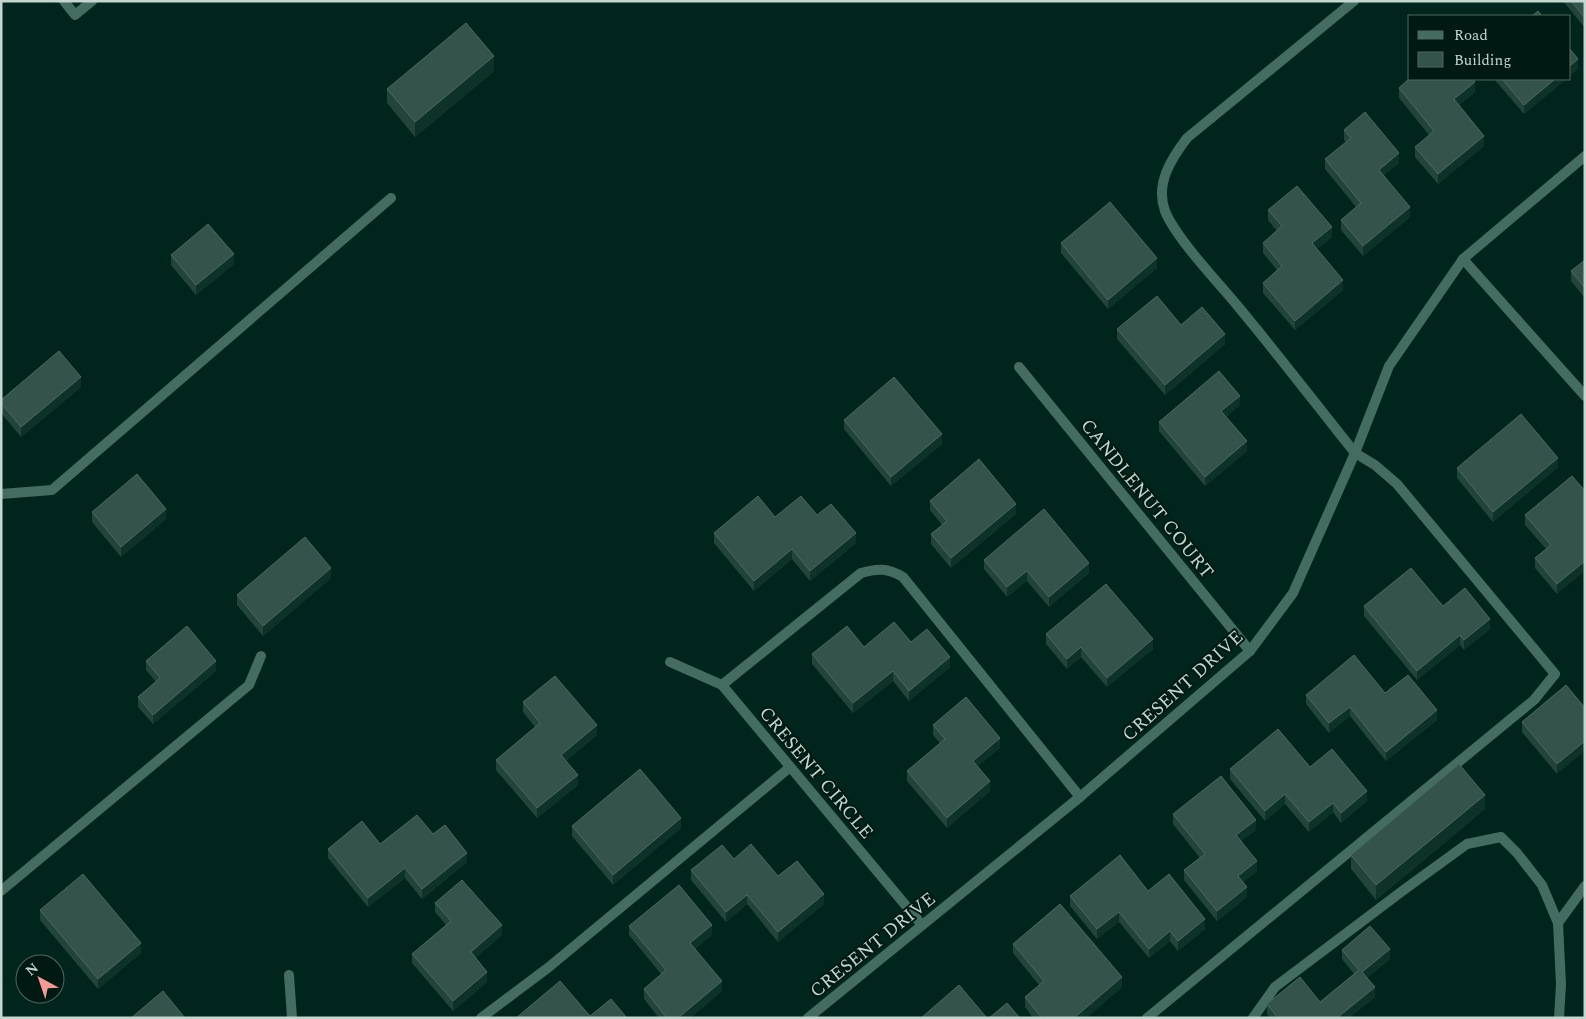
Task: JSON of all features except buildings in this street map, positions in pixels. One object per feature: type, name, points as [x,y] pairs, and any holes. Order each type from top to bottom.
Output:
[{"type":"street","points":[[64,1],[75,15],[92,1]]},
{"type":"street","points":[[1146,1018],[1534,700],[1555,674],[1397,484],[1355,452],[1265,338],[1187,244],[1165,210],[1161,188],[1172,158],[1187,138],[1354,1]]},
{"type":"street","name":"CRESENT DRIVE","points":[[808,1018],[1080,797],[1250,652],[1293,593],[1355,452],[1389,366],[1463,259],[1585,156]]},
{"type":"street","points":[[1,494],[52,490],[391,198]]},
{"type":"street","points":[[1463,259],[1585,396]]},
{"type":"street","name":"CANDLENUT COURT","points":[[1019,367],[1250,652]]},
{"type":"street","points":[[722,685],[861,573],[878,568],[892,571],[903,578],[1080,797]]},
{"type":"street","points":[[1,890],[249,685],[261,656]]},
{"type":"street","name":"CRESENT CIRCLE","points":[[670,662],[722,685],[789,768],[922,925]]},
{"type":"street","points":[[481,1018],[549,967],[789,768]]},
{"type":"street","points":[[1253,1018],[1275,987],[1405,888],[1467,844],[1501,837],[1518,854],[1542,885],[1558,923],[1561,984],[1559,1018]]},
{"type":"street","points":[[1558,923],[1585,886]]},
{"type":"street","points":[[289,975],[292,1018]]}]
